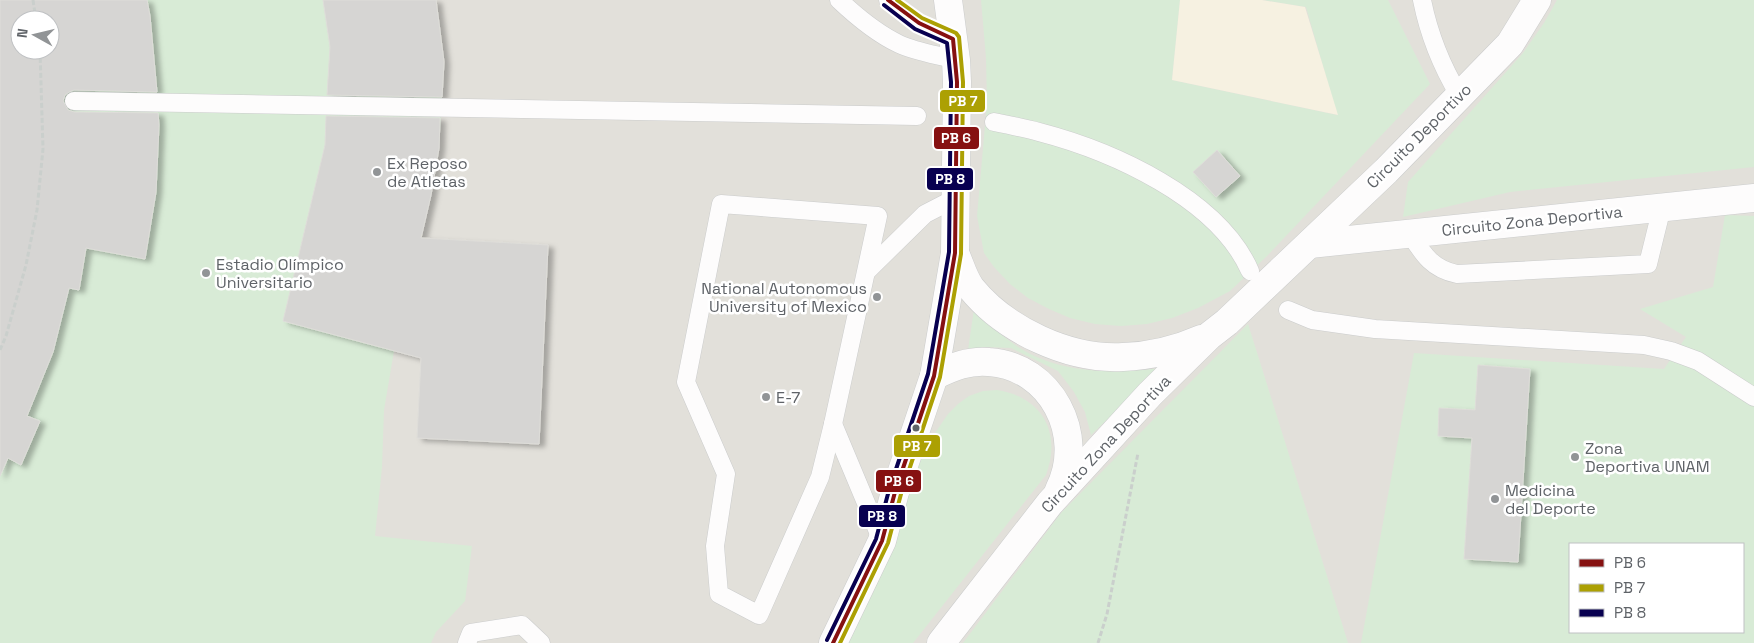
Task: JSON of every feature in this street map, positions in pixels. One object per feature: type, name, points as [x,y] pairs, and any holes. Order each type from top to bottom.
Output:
[{"type":"street","points":[[833,643],[882,540],[895,492],[934,376],[955,253],[955,60],[948,0]]},
{"type":"street","name":"Circuito Deportivo","points":[[1289,262],[1386,171],[1510,44],[1537,0]]},
{"type":"street","name":"Circuito Zona Deportiva","points":[[1310,244],[1754,198]]},
{"type":"street","points":[[955,253],[970,287],[989,307],[1011,324],[1061,348],[1090,355],[1128,357],[1152,355],[1181,348],[1209,336]]},
{"type":"street","name":"Circuito Zona Deportiva","points":[[941,643],[1050,503],[1150,394],[1289,262]]},
{"type":"street","points":[[934,376],[951,368],[969,363],[988,362],[1007,365],[1025,372],[1053,398],[1065,423],[1069,451],[1067,470],[1060,488],[1050,503]]},
{"type":"lane","points":[[839,0],[855,15],[900,45],[955,60]]},
{"type":"lane","points":[[888,0],[913,21],[926,29],[955,60]]},
{"type":"lane","points":[[1422,0],[1435,49],[1445,73],[1459,96]]},
{"type":"lane","points":[[74,101],[916,116]]},
{"type":"lane","points":[[994,122],[1074,143],[1164,183],[1204,212],[1244,257],[1250,271]]},
{"type":"lane","points":[[866,272],[924,214],[956,198]]},
{"type":"lane","points":[[721,204],[878,216],[866,272],[820,477],[759,615],[719,594],[715,546],[726,474],[686,382],[721,204]]},
{"type":"lane","points":[[1410,234],[1423,254],[1443,271],[1457,274],[1648,264],[1662,208]]},
{"type":"lane","points":[[1288,310],[1312,320],[1375,329],[1644,345],[1671,351],[1698,361],[1754,397]]},
{"type":"lane","points":[[833,424],[882,540]]},
{"type":"lane","points":[[467,643],[471,633],[522,625],[541,643]]},
{"type":"path","points":[[0,350],[6,336],[26,265],[37,210],[43,149],[40,60]]},
{"type":"path","points":[[1098,643],[1107,614],[1139,451]]},
{"type":"shaded area","name":"National Autonomous University of Mexico","points":[[0,0],[1754,0],[1754,643],[0,643]]},
{"type":"green space","name":"Estadio Olímpico Universitario","points":[[0,0],[436,0],[444,62],[439,148],[431,195],[394,351],[384,410],[382,467],[375,536],[472,546],[465,601],[436,632],[431,643],[0,643]]},
{"type":"green space","points":[[981,0],[1180,0],[1172,80],[1337,115],[1306,7],[1263,0],[1388,0],[1430,84],[1267,256],[1230,291],[1198,308],[1172,318],[1147,324],[1121,326],[1095,324],[1070,318],[1028,298],[1010,284],[984,253],[977,216],[987,103],[986,58]]},
{"type":"green space","points":[[1557,0],[1754,0],[1754,167],[1510,192],[1403,217],[1408,182],[1523,53]]},
{"type":"green space","name":"Zona Deportiva UNAM","points":[[1725,215],[1754,216],[1754,643],[1361,643],[1414,353],[1664,369],[1686,337],[1640,309],[1713,287]]},
{"type":"green space","points":[[974,309],[1018,347],[1051,363],[1088,370],[1106,371],[1161,368],[1091,435],[1085,412],[1074,392],[1058,371],[1011,348],[985,347],[968,350]]},
{"type":"green space","points":[[1248,324],[1348,643],[963,643],[1061,513]]},
{"type":"green space","points":[[997,390],[1026,400],[1044,419],[1049,431],[1051,445],[1046,475],[913,643],[846,643],[871,593],[924,449],[948,414],[958,404],[969,396],[983,391]]},
{"type":"sand","points":[[1180,0],[1262,0],[1305,7],[1338,115],[1172,80]]},
{"type":"building","points":[[0,0],[147,0],[157,92],[74,90],[65,95],[63,101],[68,110],[74,112],[158,113],[156,192],[145,259],[86,248],[79,290],[69,288],[53,352],[27,416],[40,421],[21,465],[8,458],[0,476]]},
{"type":"building","points":[[323,0],[436,0],[444,62],[442,97],[327,95],[330,47]]},
{"type":"building","points":[[326,116],[440,118],[439,148],[421,238],[548,245],[539,444],[417,438],[421,358],[283,321],[325,145]]},
{"type":"building","points":[[1217,150],[1240,176],[1216,197],[1193,172]]},
{"type":"building","name":"Medicina del Deporte","points":[[1478,365],[1530,369],[1518,562],[1464,559],[1472,438],[1438,436],[1439,408],[1475,410]]},
{"type":"transit line","points":[[833,643],[882,541],[895,492],[934,376],[955,253],[957,82],[953,39],[919,23],[888,0]]},
{"type":"transit line","points":[[840,643],[888,543],[901,494],[940,377],[961,254],[963,82],[959,37],[956,33],[922,18],[897,0]]},
{"type":"transit line","points":[[827,640],[876,539],[889,490],[928,374],[949,252],[951,82],[947,43],[915,29],[884,5]]},
{"type":"place","name":"Ex Reposo de Atletas","points":[[377,172]]},
{"type":"place","name":"Estadio Olímpico Universitario","points":[[206,273]]},
{"type":"place","name":"National Autonomous University of Mexico","points":[[877,297]]},
{"type":"place","name":"E-7","points":[[766,397]]},
{"type":"place","name":"Zona Deportiva UNAM","points":[[1575,457]]},
{"type":"place","name":"Medicina del Deporte","points":[[1495,499]]}]
